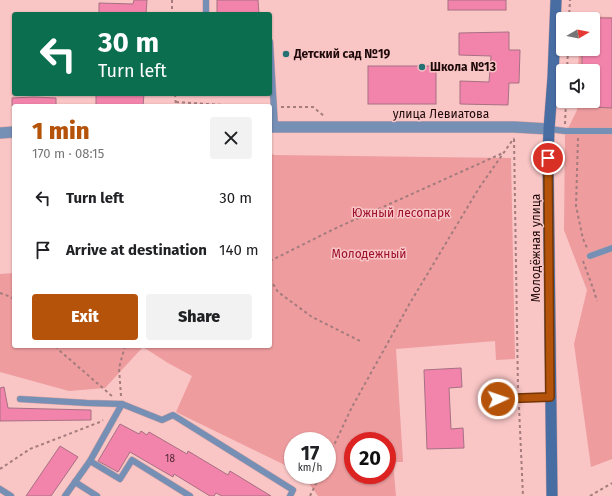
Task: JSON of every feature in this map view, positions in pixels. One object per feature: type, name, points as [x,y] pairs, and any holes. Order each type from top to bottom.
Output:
[{"type":"main road","name":"Молодёжная улица","points":[[552,496],[548,166],[556,0]]},
{"type":"street","name":"улица Левиатова","points":[[272,127],[549,129]]},
{"type":"street","points":[[0,133],[12,132]]},
{"type":"lane","points":[[206,0],[206,12]]},
{"type":"lane","name":"улица Левиатова","points":[[549,129],[565,131],[612,130]]},
{"type":"lane","points":[[590,256],[612,248]]},
{"type":"lane","points":[[498,399],[550,397]]},
{"type":"lane","points":[[20,399],[122,404],[162,420],[173,415],[293,490],[290,496]]},
{"type":"lane","points":[[65,496],[90,462],[122,404]]},
{"type":"lane","points":[[90,462],[120,479],[132,460],[190,496]]},
{"type":"lane","points":[[75,482],[97,496]]},
{"type":"lane","points":[[0,489],[11,496]]},
{"type":"path","points":[[172,0],[172,12]]},
{"type":"path","points":[[569,12],[570,0]]},
{"type":"path","points":[[176,96],[176,102],[208,104]]},
{"type":"path","points":[[565,131],[566,108]]},
{"type":"path","points":[[578,131],[576,206],[583,239],[590,256],[582,259],[597,300]]},
{"type":"path","points":[[336,441],[352,408],[410,303],[479,188],[514,138],[518,136]]},
{"type":"path","points":[[514,138],[518,398],[523,496]]},
{"type":"path","points":[[272,260],[334,229],[504,152]]},
{"type":"path","points":[[272,282],[278,292],[312,317],[362,342]]},
{"type":"path","points":[[0,293],[12,298]]},
{"type":"path","points":[[58,348],[122,404]]},
{"type":"path","points":[[122,404],[119,368],[124,348]]},
{"type":"path","points":[[0,468],[30,449],[100,422],[106,417]]},
{"type":"path","points":[[590,496],[612,483]]},
{"type":"path","points":[[310,496],[316,484]]},
{"type":"green space","points":[[600,17],[612,17],[612,459],[591,467],[574,344],[587,290],[564,230],[565,135],[577,108],[600,108],[600,64],[578,64],[579,56],[600,56]]},
{"type":"green space","name":"Молодежный","points":[[272,154],[511,158],[515,359],[496,360],[495,341],[396,349],[403,462],[396,462],[396,432],[344,432],[344,484],[395,484],[396,496],[318,496],[309,484],[336,484],[336,432],[284,432],[284,465],[176,412],[192,376],[145,348],[272,348]]},
{"type":"green space","name":"Молодежный","points":[[12,273],[12,348],[142,348],[105,388],[69,391],[0,372],[0,274]]},
{"type":"building","points":[[134,0],[147,0],[146,12],[99,12],[99,3],[133,4]]},
{"type":"building","points":[[217,0],[258,0],[259,12],[217,12]]},
{"type":"building","points":[[448,0],[506,0],[506,10],[448,10]]},
{"type":"building","points":[[600,18],[612,18],[612,108],[600,107],[600,64],[582,64],[582,56],[600,56]]},
{"type":"building","points":[[509,32],[509,50],[520,50],[519,83],[509,83],[508,105],[460,104],[460,81],[489,82],[491,56],[459,55],[459,33]]},
{"type":"building","points":[[368,66],[436,66],[436,104],[368,104]]},
{"type":"building","points":[[96,96],[144,96],[143,104],[96,104]]},
{"type":"building","points":[[12,98],[56,98],[56,104],[12,104]]},
{"type":"building","points":[[461,368],[462,387],[449,388],[451,429],[463,428],[464,448],[427,449],[424,370]]},
{"type":"building","points":[[4,387],[8,408],[91,410],[91,420],[0,421],[0,388]]},
{"type":"building","points":[[120,424],[139,434],[141,431],[147,435],[149,432],[187,454],[188,451],[228,475],[230,471],[271,496],[222,496],[216,493],[214,496],[210,496],[174,474],[173,477],[130,452],[118,472],[98,461]]},
{"type":"building","points":[[60,446],[78,457],[51,496],[26,496]]},
{"type":"place","name":"Детский сад №19","points":[[286,54]]},
{"type":"place","name":"Школа №13","points":[[422,67]]},
{"type":"route","points":[[498,399],[550,397],[548,158]]},
{"type":"park label","name":"Южный лесопарк","points":[[401,213]]}]
